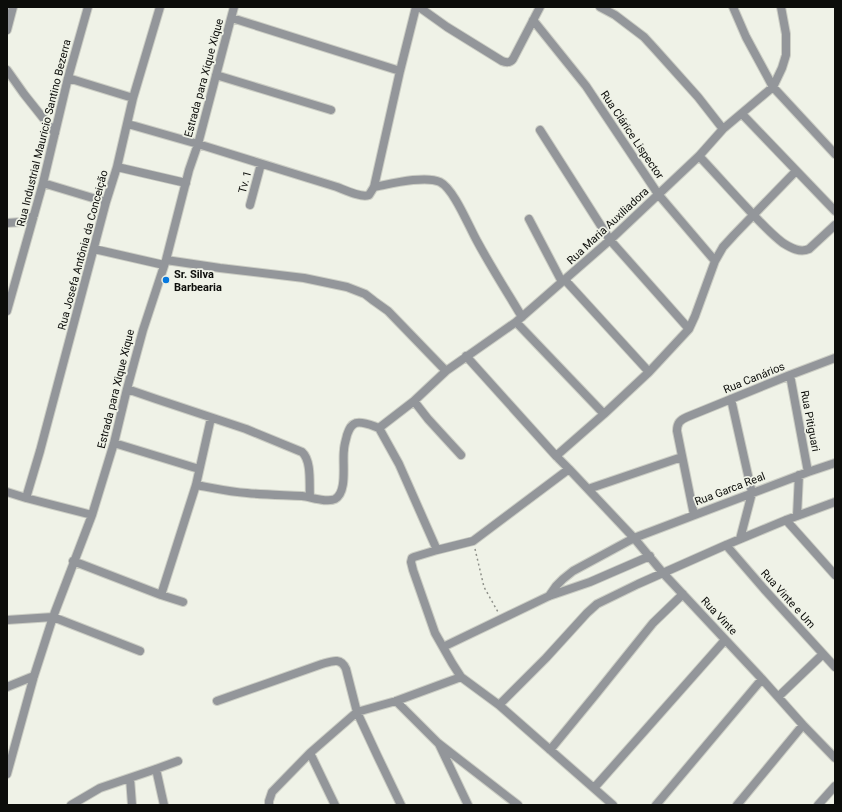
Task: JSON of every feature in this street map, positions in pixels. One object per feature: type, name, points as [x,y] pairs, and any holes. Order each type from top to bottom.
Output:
[{"type":"street","points":[[7,30],[13,7]]},
{"type":"street","name":"Rua Industrial Mauricio Santino Bezerra","points":[[7,311],[43,183],[68,78],[88,7]]},
{"type":"street","name":"Rua Josefa Antônia da Conceição","points":[[26,498],[40,451],[106,202],[117,167],[133,98],[160,7]]},
{"type":"street","name":"Estrada para Xique Xique","points":[[7,774],[34,676],[53,617],[73,561],[92,515],[114,443],[143,330],[165,262],[234,7]]},
{"type":"street","points":[[128,124],[366,196],[371,193],[374,186],[400,71],[418,7],[505,62],[509,62],[513,59],[540,7]]},
{"type":"street","points":[[600,7],[614,15],[644,37],[656,48],[723,128]]},
{"type":"street","points":[[733,7],[746,37],[773,87],[835,154]]},
{"type":"street","points":[[773,87],[786,55],[786,34],[781,7]]},
{"type":"street","points":[[232,18],[400,71]]},
{"type":"street","name":"Rua Clárice Lispector","points":[[533,20],[586,86],[658,194],[715,261]]},
{"type":"street","points":[[7,70],[55,133]]},
{"type":"street","points":[[216,75],[331,110]]},
{"type":"street","points":[[68,78],[133,98]]},
{"type":"street","name":"Rua Maria Auxiliadora","points":[[380,428],[414,401],[446,371],[519,320],[610,240],[699,156],[723,128],[742,114],[773,87]]},
{"type":"street","points":[[742,114],[835,211]]},
{"type":"street","points":[[540,130],[610,240],[689,329]]},
{"type":"street","points":[[699,156],[754,215],[784,244],[804,251],[809,249],[835,225]]},
{"type":"street","name":"Tv. 1","points":[[250,205],[261,164]]},
{"type":"street","points":[[117,167],[186,183]]},
{"type":"street","points":[[556,456],[649,372],[689,329],[715,261],[723,247],[796,170]]},
{"type":"street","points":[[374,186],[422,180],[435,180],[442,182],[455,199],[519,320],[604,414]]},
{"type":"street","points":[[43,183],[106,202]]},
{"type":"street","points":[[7,223],[21,222],[34,215]]},
{"type":"street","points":[[529,219],[563,281],[649,372]]},
{"type":"street","points":[[94,249],[165,262],[304,278],[348,287],[365,294],[388,311],[446,371]]},
{"type":"street","name":"Rua Vinte","points":[[466,356],[556,456],[634,538],[683,594],[835,758]]},
{"type":"street","name":"Rua Canários","points":[[682,457],[677,431],[678,424],[682,419],[835,358]]},
{"type":"street","name":"Rua Pitiguari","points":[[790,375],[808,472]]},
{"type":"street","points":[[127,390],[246,429],[302,452],[307,458],[310,497]]},
{"type":"street","points":[[731,399],[752,493],[740,539]]},
{"type":"street","points":[[414,401],[461,455]]},
{"type":"street","points":[[161,595],[196,485],[211,418]]},
{"type":"street","points":[[196,485],[248,494],[310,497],[326,500],[336,499],[343,488],[344,445],[349,430],[351,426],[355,424],[364,423],[380,428],[399,464],[437,550]]},
{"type":"street","points":[[114,443],[199,469]]},
{"type":"street","points":[[588,489],[682,457],[694,515]]},
{"type":"street","name":"Rua Garca Real","points":[[549,596],[560,582],[573,571],[634,538],[799,475],[835,463]]},
{"type":"street","points":[[569,469],[473,541],[412,558],[411,562],[436,633],[461,677],[500,705],[613,805]]},
{"type":"street","points":[[797,516],[799,475]]},
{"type":"street","points":[[7,492],[92,515]]},
{"type":"street","points":[[500,705],[597,604],[726,544],[835,502]]},
{"type":"street","points":[[786,520],[835,575]]},
{"type":"street","name":"Rua Vinte e Um","points":[[726,544],[764,589],[835,667]]},
{"type":"street","points":[[443,647],[549,596],[590,582],[650,556]]},
{"type":"street","points":[[73,561],[183,602]]},
{"type":"street","points":[[550,750],[653,623],[683,594]]},
{"type":"street","points":[[7,620],[53,617],[140,651]]},
{"type":"street","points":[[594,788],[726,640]]},
{"type":"street","points":[[778,697],[823,654]]},
{"type":"street","points":[[217,701],[322,664],[338,661],[341,662],[344,664],[346,669],[357,712],[402,805]]},
{"type":"street","points":[[7,687],[34,676]]},
{"type":"street","points":[[269,805],[272,792],[310,753],[357,712],[396,701],[461,677]]},
{"type":"street","points":[[656,805],[762,679]]},
{"type":"street","points":[[396,701],[438,743],[518,805]]},
{"type":"street","points":[[737,805],[804,725]]},
{"type":"street","points":[[438,743],[468,805]]},
{"type":"street","points":[[310,753],[335,805]]},
{"type":"street","points":[[72,805],[100,788],[178,761]]},
{"type":"street","points":[[156,769],[164,805]]},
{"type":"street","points":[[130,778],[132,805]]},
{"type":"street","points":[[818,805],[835,786]]},
{"type":"path","points":[[473,541],[484,587],[502,619]]},
{"type":"place","name":"Sr. Silva Barbearia","points":[[166,280]]}]
